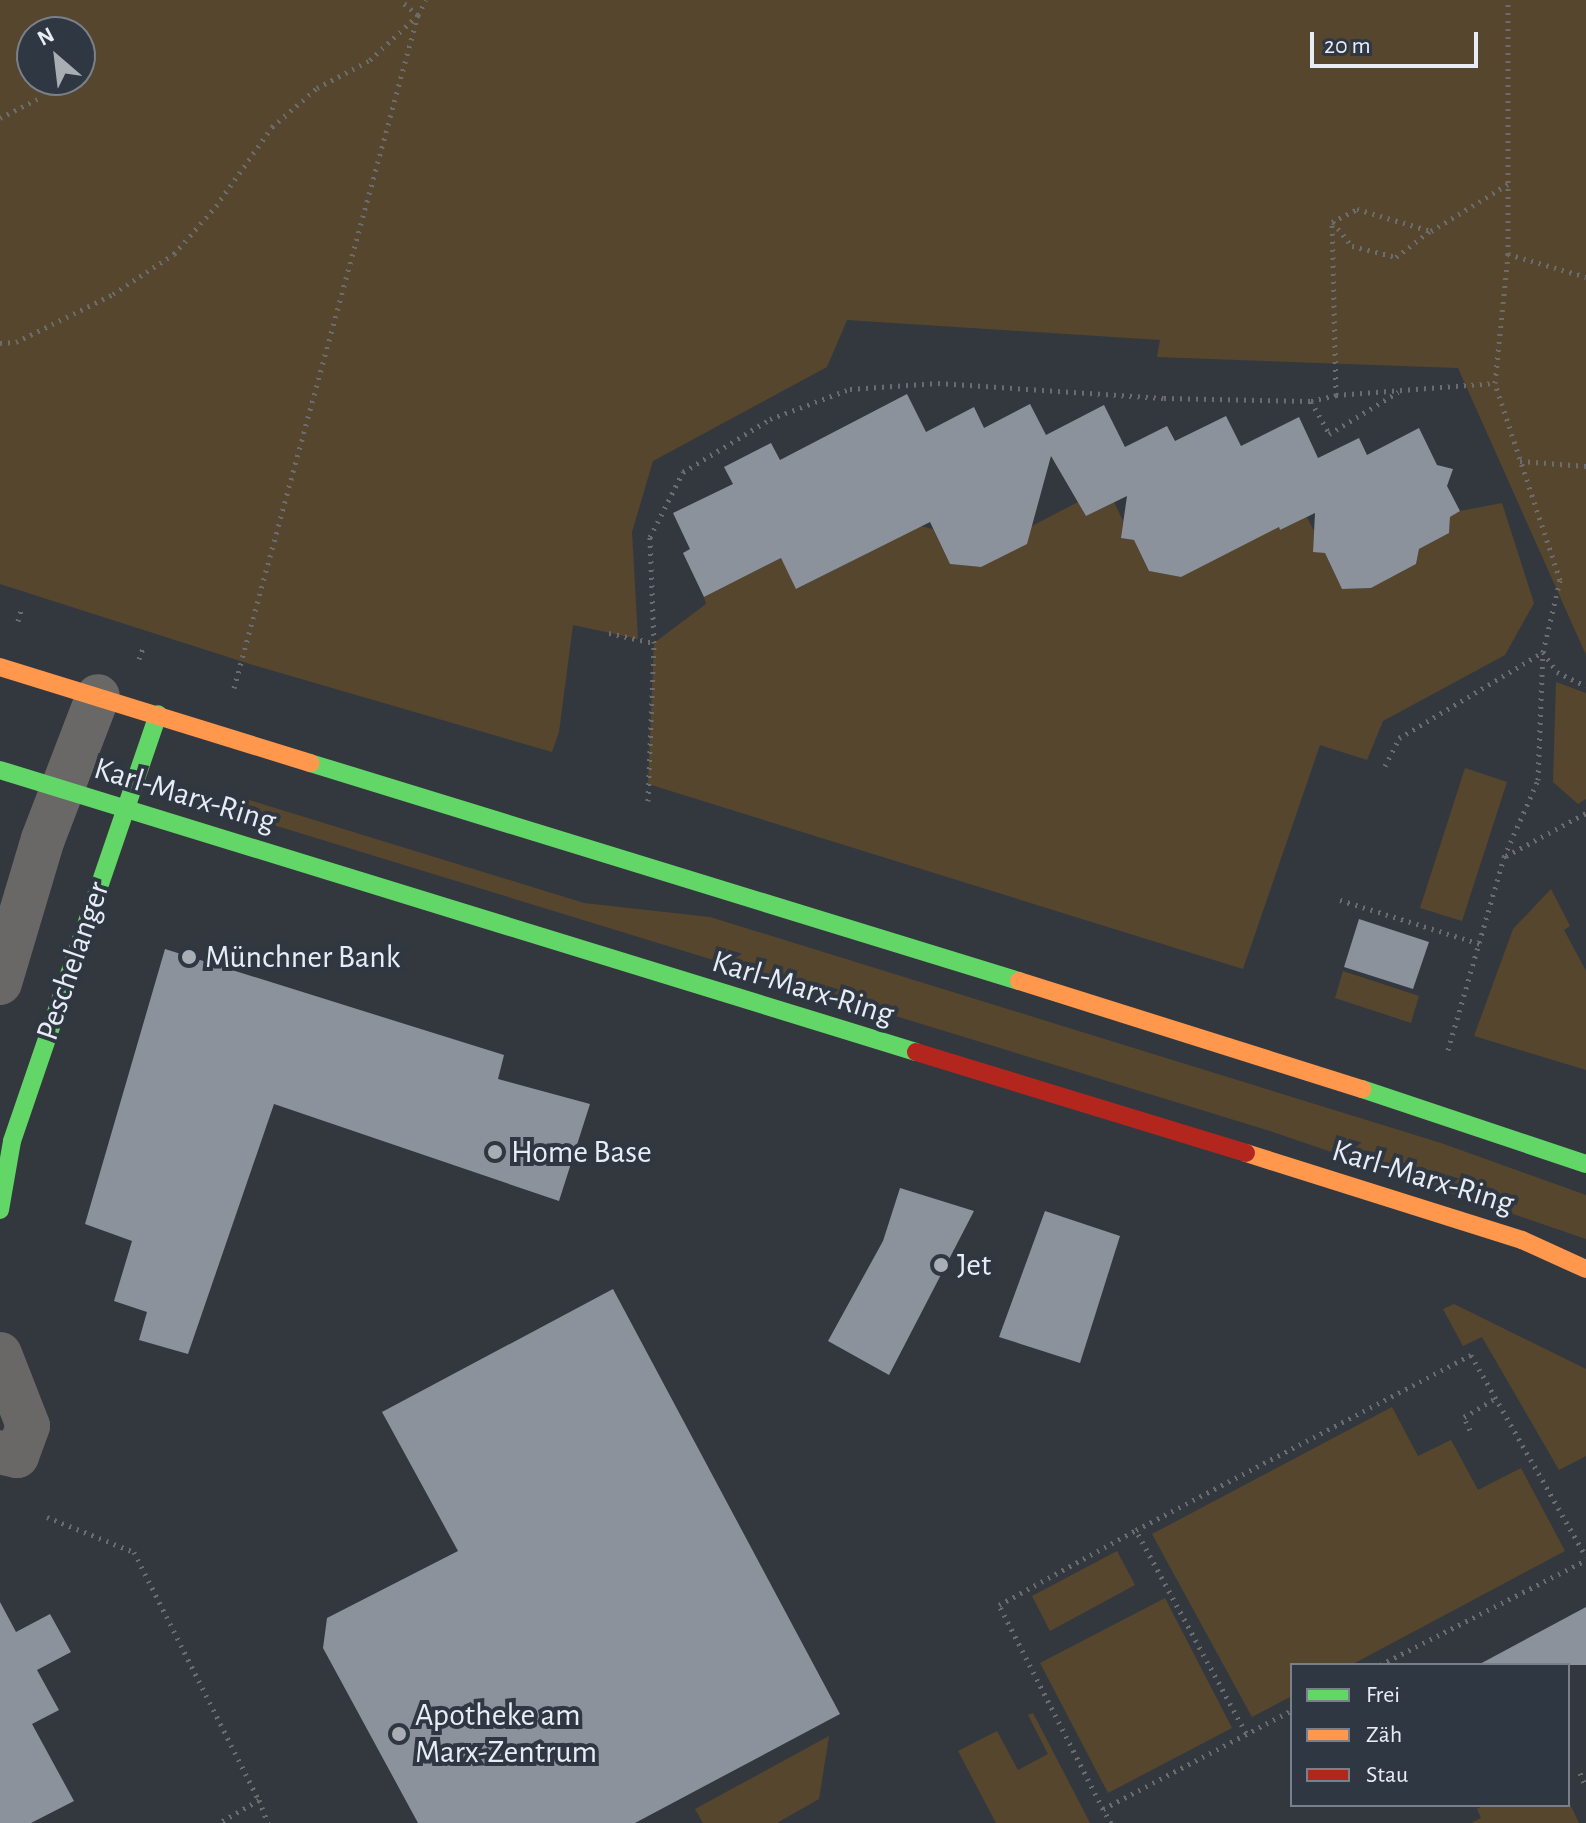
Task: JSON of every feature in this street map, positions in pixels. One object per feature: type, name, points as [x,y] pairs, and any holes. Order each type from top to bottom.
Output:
[{"type":"main road","name":"Karl-Marx-Ring","points":[[0,667],[1284,1063],[1586,1164]]},
{"type":"main road","name":"Peschelanger","points":[[0,1210],[12,1141],[158,714]]},
{"type":"main road","name":"Karl-Marx-Ring","points":[[0,770],[1444,1214],[1522,1240],[1586,1269]]},
{"type":"street","name":"Peschelanger","points":[[0,983],[61,787],[98,696]]},
{"type":"street","points":[[0,1354],[28,1426],[17,1456],[0,1452]]},
{"type":"path","points":[[400,0],[418,15]]},
{"type":"path","points":[[236,673],[418,15],[426,0]]},
{"type":"path","points":[[1448,1050],[1504,857],[1538,780],[1543,652],[1560,580],[1495,383],[1508,254],[1508,0]]},
{"type":"path","points":[[0,343],[16,342],[113,294],[174,254],[216,206],[272,127],[317,88],[370,60],[418,15]]},
{"type":"path","points":[[0,118],[43,96]]},
{"type":"path","points":[[1332,222],[1352,246],[1396,257],[1508,183]]},
{"type":"path","points":[[1332,222],[1357,209],[1431,231]]},
{"type":"path","points":[[1332,222],[1336,395]]},
{"type":"path","points":[[1508,254],[1586,277]]},
{"type":"path","points":[[648,801],[654,643],[650,537],[683,472],[770,419],[850,389],[938,383],[1164,398],[1311,401],[1336,395],[1495,383]]},
{"type":"path","points":[[1311,401],[1329,434],[1399,391]]},
{"type":"path","points":[[1520,461],[1586,466]]},
{"type":"path","points":[[609,633],[654,643]]},
{"type":"path","points":[[1543,652],[1557,672],[1586,686]]},
{"type":"path","points":[[1385,766],[1399,738],[1543,652]]},
{"type":"path","points":[[1504,857],[1586,813]]},
{"type":"path","points":[[1340,900],[1480,944]]},
{"type":"path","points":[[1111,1823],[999,1605],[1471,1355],[1586,1559],[1384,1663]]},
{"type":"path","points":[[1470,1430],[1464,1417],[1496,1398]]},
{"type":"path","points":[[47,1517],[134,1552],[268,1823]]},
{"type":"path","points":[[1136,1530],[1246,1733]]},
{"type":"path","points":[[1103,1809],[1290,1711]]},
{"type":"path","points":[[1580,1773],[1586,1788]]},
{"type":"path","points":[[219,1823],[259,1800]]},
{"type":"shaded area","points":[[0,0],[1586,0],[1586,655],[1458,368],[1157,357],[1160,340],[847,320],[827,367],[653,461],[632,532],[638,639],[573,625],[559,732],[552,752],[253,665],[0,584]]},
{"type":"shaded area","points":[[1078,502],[1086,516],[1114,502],[1123,521],[1121,538],[1134,540],[1149,571],[1181,577],[1272,515],[1280,530],[1307,517],[1314,531],[1313,551],[1325,553],[1342,589],[1371,588],[1416,564],[1419,549],[1449,533],[1450,517],[1460,511],[1502,503],[1534,603],[1505,655],[1383,721],[1367,760],[1320,745],[1243,969],[648,784],[654,643],[706,604],[704,597],[781,558],[797,589],[920,526],[933,529],[950,564],[981,567],[1032,526]]},
{"type":"shaded area","points":[[1556,682],[1586,693],[1586,799],[1578,804],[1553,782]]},
{"type":"shaded area","points":[[1465,768],[1507,782],[1462,921],[1420,908]]},
{"type":"shaded area","points":[[246,799],[584,903],[710,917],[1441,1143],[1586,1195],[1586,1239],[1270,1131],[241,815]]},
{"type":"shaded area","points":[[1551,889],[1570,926],[1564,930],[1586,971],[1586,1070],[1474,1036],[1513,929]]},
{"type":"shaded area","points":[[1343,971],[1419,996],[1411,1023],[1335,998]]},
{"type":"shaded area","points":[[1454,1304],[1586,1369],[1586,1456],[1559,1470],[1482,1337],[1463,1346],[1443,1309]]},
{"type":"shaded area","points":[[1392,1407],[1418,1456],[1451,1440],[1478,1490],[1521,1468],[1565,1551],[1355,1663],[1290,1663],[1290,1697],[1252,1717],[1152,1534]]},
{"type":"shaded area","points":[[1117,1551],[1135,1585],[1050,1631],[1032,1596]]},
{"type":"shaded area","points":[[1165,1598],[1232,1728],[1108,1793],[1040,1663]]},
{"type":"shaded area","points":[[1033,1713],[1090,1823],[996,1823],[958,1751],[997,1731],[1018,1770],[1048,1754],[1028,1715]]},
{"type":"shaded area","points":[[829,1736],[819,1799],[777,1823],[703,1823],[695,1809]]},
{"type":"shaded area","points":[[1570,1804],[1579,1823],[1471,1823],[1481,1818],[1477,1809],[1570,1807]]},
{"type":"building","points":[[907,394],[926,432],[974,407],[984,428],[1030,404],[1046,435],[1104,405],[1125,447],[1167,426],[1175,441],[1226,416],[1241,446],[1299,417],[1318,458],[1359,438],[1367,455],[1419,428],[1437,465],[1453,469],[1447,486],[1460,511],[1450,517],[1449,533],[1419,549],[1416,564],[1371,588],[1342,589],[1325,553],[1313,552],[1315,513],[1280,530],[1279,527],[1181,577],[1149,571],[1134,540],[1121,538],[1127,496],[1086,516],[1051,456],[1027,544],[981,567],[950,564],[930,522],[796,589],[781,558],[704,597],[683,553],[690,549],[673,513],[733,484],[724,467],[771,443],[780,460]]},
{"type":"building","points":[[1359,919],[1429,942],[1413,989],[1344,967]]},
{"type":"building","name":"Home Base","points":[[165,949],[504,1055],[498,1079],[590,1104],[559,1201],[274,1104],[188,1354],[139,1340],[147,1312],[114,1301],[132,1241],[85,1224]]},
{"type":"building","points":[[900,1188],[974,1211],[889,1375],[828,1341],[883,1241]]},
{"type":"building","points":[[1045,1211],[1120,1236],[1080,1363],[999,1337]]},
{"type":"building","points":[[613,1289],[840,1714],[635,1823],[418,1823],[323,1648],[327,1618],[458,1551],[382,1412]]},
{"type":"building","points":[[0,1602],[16,1632],[50,1614],[71,1652],[37,1670],[59,1710],[32,1724],[74,1801],[31,1823],[0,1823]]},
{"type":"building","points":[[1586,1607],[1586,1665],[1482,1663]]},
{"type":"traffic: fast","points":[[0,1210],[12,1141],[158,714]]},
{"type":"traffic: fast","points":[[310,763],[1019,981]]},
{"type":"traffic: fast","points":[[0,770],[916,1052]]},
{"type":"traffic: fast","points":[[1362,1089],[1586,1164]]},
{"type":"traffic: slow","points":[[0,667],[310,763]]},
{"type":"traffic: slow","points":[[1019,981],[1362,1089]]},
{"type":"traffic: slow","points":[[1246,1153],[1522,1240],[1586,1269]]},
{"type":"traffic: jam","points":[[916,1052],[1246,1153]]},
{"type":"place","name":"Münchner Bank","points":[[189,957]]},
{"type":"place","name":"Home Base","points":[[495,1152]]},
{"type":"place","name":"Jet","points":[[941,1265]]},
{"type":"place","name":"Apotheke am Marx-Zentrum","points":[[399,1734]]}]
